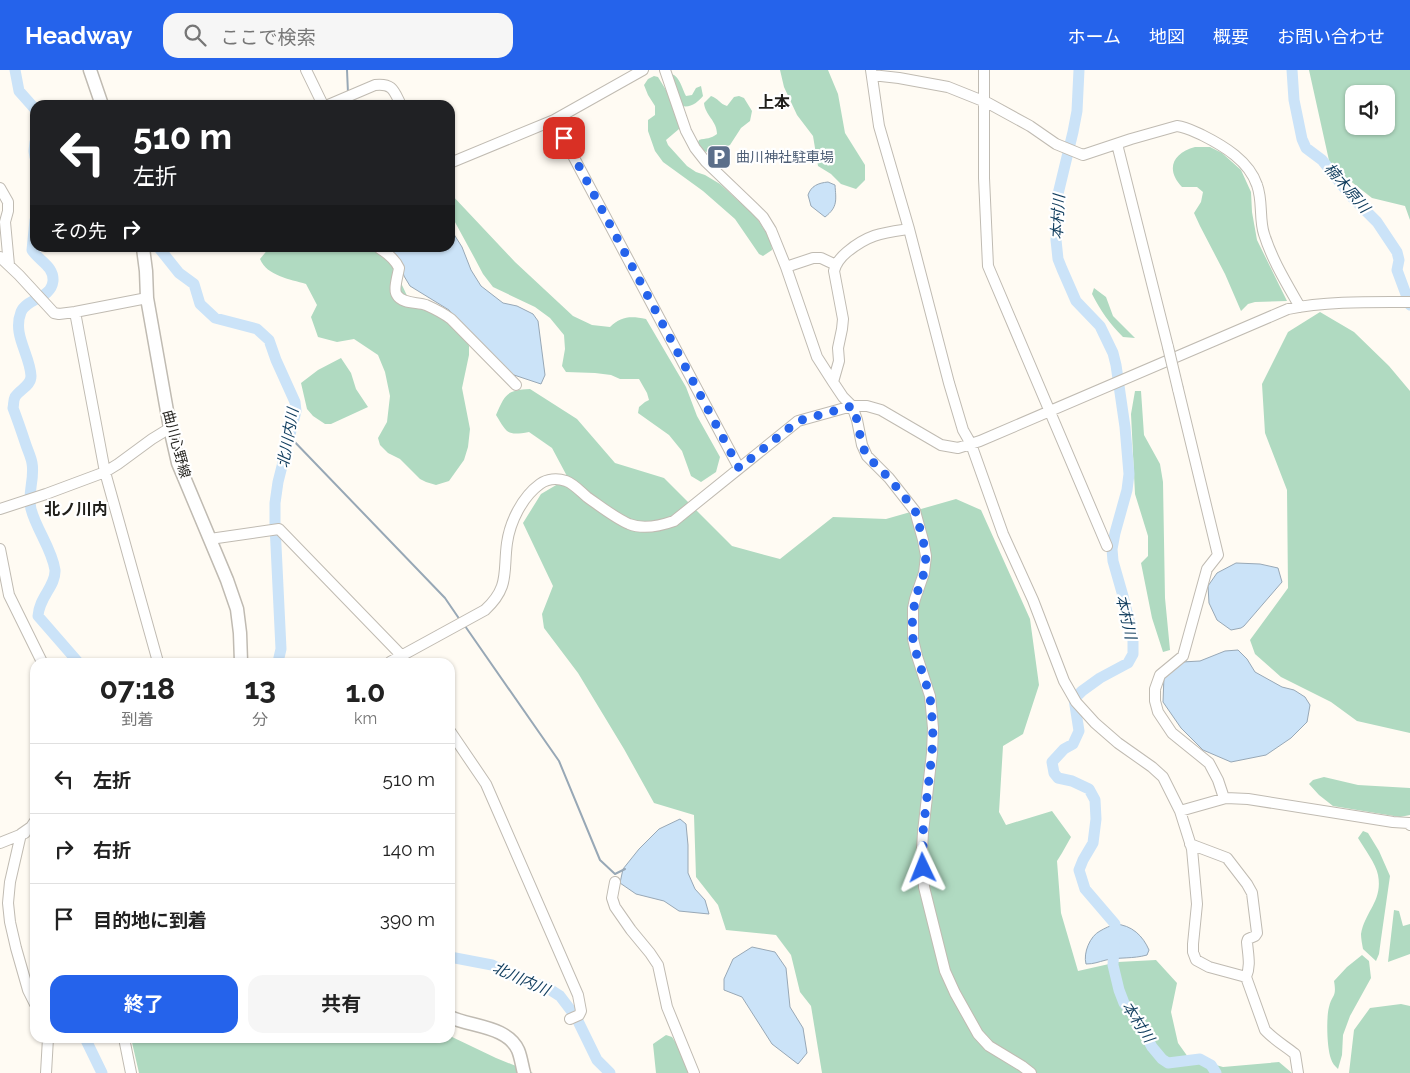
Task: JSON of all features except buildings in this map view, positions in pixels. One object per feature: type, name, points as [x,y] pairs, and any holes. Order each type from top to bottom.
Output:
[{"type":"main road","points":[[90,70],[100,100]]},
{"type":"main road","name":"曲川心野線","points":[[144,252],[147,298],[178,463],[237,608],[241,658]]},
{"type":"main road","points":[[455,1020],[500,1032],[511,1039],[519,1051],[524,1073]]},
{"type":"street","points":[[306,70],[321,100]]},
{"type":"street","points":[[455,161],[554,120],[643,70]]},
{"type":"street","points":[[665,70],[686,131],[695,148],[706,162],[763,217],[771,230],[786,267],[817,357],[832,382],[852,406],[862,445],[867,456],[889,478],[915,510],[926,556],[924,573],[915,599],[912,626],[913,639],[930,696],[933,728],[932,753],[924,812],[922,850],[924,887],[945,971],[978,1034],[989,1046],[1031,1073]]},
{"type":"street","points":[[984,70],[984,178],[988,266],[1107,546]]},
{"type":"street","points":[[1246,978],[1208,967],[1196,960],[1193,944],[1197,904],[1190,844],[1180,811],[1163,777],[1118,743],[1095,723],[1076,702],[1064,681],[1033,600],[1003,534],[971,444],[963,430],[949,383],[909,229],[879,126],[871,72],[948,87],[984,101],[1030,126],[1056,144],[1083,155],[1177,126],[1184,127],[1220,144],[1251,172],[1258,186],[1264,235],[1300,307]]},
{"type":"street","points":[[340,100],[375,85],[383,84],[392,88],[398,100]]},
{"type":"street","points":[[554,120],[739,468]]},
{"type":"street","points":[[1117,144],[1218,555],[1207,569],[1183,656],[1160,675],[1154,689],[1155,701],[1158,712],[1172,733],[1209,763],[1218,780],[1224,798]]},
{"type":"street","points":[[0,188],[8,202],[5,222],[9,265]]},
{"type":"street","points":[[832,382],[838,361],[838,348],[843,319],[834,271],[836,265],[845,254],[861,241],[878,235],[909,229]]},
{"type":"street","points":[[386,252],[397,263],[399,268],[395,288],[398,296],[403,300],[425,305],[442,312],[516,384]]},
{"type":"street","points":[[0,257],[54,313],[75,312],[147,298]]},
{"type":"street","points":[[786,267],[813,258],[821,258],[836,265]]},
{"type":"street","points":[[405,658],[485,610],[496,600],[505,579],[507,544],[512,524],[526,498],[544,482],[555,479],[565,481],[629,524],[651,527],[663,525],[674,520],[798,421],[852,406],[867,406],[881,410],[941,445],[958,448],[1276,314],[1300,307],[1410,302]]},
{"type":"street","points":[[75,312],[105,472],[157,658]]},
{"type":"street","points":[[0,509],[105,472],[170,428]]},
{"type":"street","points":[[210,539],[279,529],[402,658]]},
{"type":"street","points":[[0,549],[9,595],[40,658]]},
{"type":"street","points":[[455,738],[486,784],[578,995],[581,1012],[570,1019]]},
{"type":"street","points":[[1180,811],[1224,798],[1248,799],[1409,823],[1410,825]]},
{"type":"street","points":[[30,828],[21,834],[4,904],[30,994]]},
{"type":"street","points":[[0,843],[30,831]]},
{"type":"street","points":[[1190,844],[1227,858],[1252,893],[1257,933],[1248,939],[1247,942],[1250,964],[1246,978],[1265,1030],[1271,1037],[1295,1054],[1298,1073]]},
{"type":"street","points":[[615,882],[612,898],[615,907],[658,965],[667,1007],[694,1073]]},
{"type":"street","points":[[46,1073],[48,1043]]},
{"type":"street","points":[[125,1043],[131,1073]]},
{"type":"green space","points":[[780,70],[828,70],[838,94],[845,133],[865,165],[865,180],[856,189],[841,184],[831,174],[818,166],[813,136],[797,115],[784,87]]},
{"type":"green space","points":[[1309,70],[1410,70],[1410,220],[1405,206],[1372,198],[1330,165]]},
{"type":"green space","points":[[672,74],[679,80],[686,96],[692,95],[696,88],[701,86],[703,96],[691,105],[682,106],[669,76]]},
{"type":"green space","points":[[654,76],[658,77],[666,90],[680,121],[679,129],[666,140],[668,145],[687,166],[720,184],[756,217],[771,240],[772,250],[763,256],[759,254],[735,219],[703,191],[663,162],[655,151],[648,131],[648,120],[655,115],[655,106],[644,85],[648,79]]},
{"type":"green space","points":[[711,96],[727,106],[734,97],[739,96],[744,98],[752,111],[750,121],[741,128],[730,145],[708,152],[701,151],[697,145],[699,140],[711,138],[717,134],[715,125],[706,111],[704,103]]},
{"type":"green space","points":[[1195,147],[1210,147],[1222,153],[1241,170],[1251,192],[1257,240],[1287,301],[1255,302],[1248,304],[1241,311],[1225,274],[1194,213],[1201,202],[1203,192],[1197,187],[1182,187],[1174,174],[1173,168],[1177,158],[1181,153]]},
{"type":"green space","points":[[455,198],[515,262],[573,316],[592,325],[610,327],[626,318],[646,319],[686,387],[697,416],[720,457],[716,472],[701,482],[691,476],[682,451],[669,435],[638,413],[639,407],[649,400],[639,379],[620,379],[611,375],[566,372],[562,366],[565,349],[564,335],[550,318],[535,307],[493,287],[483,274],[455,222]]},
{"type":"green space","points":[[266,252],[380,252],[394,268],[409,300],[446,320],[466,337],[469,355],[462,388],[470,429],[468,447],[464,460],[449,481],[436,485],[420,479],[400,459],[388,453],[380,445],[378,438],[387,422],[390,396],[385,372],[378,355],[354,339],[337,342],[318,337],[311,317],[317,305],[306,284],[273,273],[263,265],[260,259]]},
{"type":"green space","points":[[1094,288],[1106,297],[1113,316],[1135,338],[1123,337],[1114,327],[1092,294]]},
{"type":"green space","points":[[1320,312],[1354,332],[1389,366],[1410,391],[1410,733],[1357,721],[1331,702],[1281,677],[1255,654],[1250,640],[1288,588],[1287,490],[1265,433],[1262,384],[1288,332]]},
{"type":"green space","points":[[341,358],[351,373],[356,389],[368,407],[331,424],[325,424],[313,416],[307,409],[301,383],[318,370]]},
{"type":"green space","points":[[530,389],[577,419],[615,463],[664,478],[732,546],[780,559],[833,517],[886,519],[956,499],[981,510],[1030,619],[1039,685],[1023,734],[1003,746],[999,812],[1006,825],[1052,811],[1071,837],[1057,861],[1061,913],[1078,971],[1118,962],[1156,960],[1177,983],[1171,1012],[1178,1043],[1188,1057],[1223,1067],[1279,1062],[1292,1073],[822,1073],[811,1006],[800,992],[791,955],[776,935],[726,930],[718,905],[696,877],[694,815],[654,803],[578,673],[544,628],[542,614],[553,586],[523,523],[541,494],[568,478],[552,448],[529,432],[516,434],[508,432],[496,415],[508,394]]},
{"type":"green space","points":[[1135,391],[1141,391],[1144,435],[1160,464],[1163,482],[1165,598],[1170,650],[1163,652],[1152,618],[1141,563],[1148,556],[1148,536],[1135,494],[1131,414]]},
{"type":"green space","points":[[1324,777],[1358,785],[1410,788],[1410,815],[1400,817],[1333,806],[1309,784],[1313,780]]},
{"type":"green space","points":[[1363,831],[1368,833],[1379,851],[1390,876],[1379,954],[1376,961],[1363,949],[1361,937],[1363,926],[1376,899],[1379,884],[1375,866],[1358,838]]},
{"type":"green space","points":[[1394,910],[1399,911],[1403,926],[1410,924],[1410,954],[1388,962]]},
{"type":"green space","points":[[1362,955],[1369,961],[1371,978],[1350,1016],[1343,1035],[1342,1055],[1338,1069],[1331,1059],[1327,1033],[1328,1012],[1335,990],[1334,981]]},
{"type":"green space","points":[[1401,1004],[1410,1006],[1410,1073],[1349,1073],[1354,1030],[1370,1008]]},
{"type":"green space","points":[[666,1035],[672,1037],[696,1073],[656,1073],[653,1044]]},
{"type":"green space","points":[[455,1038],[533,1073],[139,1073],[132,1043],[455,1043]]},
{"type":"water","points":[[828,182],[835,185],[836,199],[832,210],[825,217],[811,206],[808,195],[815,186]]},
{"type":"water","points":[[455,236],[462,247],[471,270],[481,286],[503,303],[517,306],[533,314],[538,321],[545,375],[541,384],[511,374],[472,338],[449,310],[410,286],[404,276],[400,262],[390,252],[455,252]]},
{"type":"water","points":[[1236,563],[1260,564],[1278,568],[1282,582],[1244,626],[1231,630],[1217,620],[1209,603],[1208,586],[1217,573]]},
{"type":"water","points":[[1238,650],[1247,659],[1255,672],[1282,687],[1294,690],[1305,697],[1310,705],[1307,722],[1291,738],[1266,755],[1231,762],[1203,750],[1181,728],[1163,702],[1164,676],[1182,662],[1200,661],[1225,651]]},
{"type":"water","points":[[680,819],[686,824],[688,873],[695,889],[705,900],[709,914],[679,911],[664,901],[636,894],[620,883],[623,869],[639,849],[659,829]]},
{"type":"water","points":[[1115,924],[1136,932],[1144,940],[1149,950],[1147,955],[1086,964],[1086,950],[1090,941],[1096,933]]},
{"type":"water","points":[[752,947],[775,952],[786,968],[790,1007],[803,1028],[807,1053],[798,1064],[772,1044],[742,997],[724,990],[724,979],[733,959]]},
{"type":"waterway","name":"北川内川","points":[[15,70],[19,91],[30,103]]},
{"type":"waterway","points":[[347,70],[348,93]]},
{"type":"waterway","name":"本村川","points":[[1079,70],[1077,111],[1058,194],[1056,240],[1058,259],[1076,301],[1100,326],[1113,353],[1116,365],[1125,427],[1129,474],[1127,490],[1112,549],[1113,561],[1133,636],[1133,654],[1128,663],[1100,678],[1074,699],[1079,731],[1073,744],[1064,749],[1052,762],[1054,773],[1058,778],[1072,781],[1089,789],[1095,800],[1096,819],[1093,843],[1079,870],[1085,889],[1115,924],[1113,965],[1124,1003],[1136,1018],[1152,1047],[1162,1059],[1168,1063],[1200,1059],[1211,1065],[1216,1073]]},
{"type":"waterway","name":"楠木原川","points":[[1292,70],[1294,100],[1302,139],[1306,148],[1322,160],[1350,195],[1377,222],[1397,252],[1399,260],[1397,270],[1410,305]]},
{"type":"waterway","points":[[34,252],[49,268],[53,281],[51,287],[44,295],[28,304],[21,312],[19,320],[20,337],[30,368],[31,379],[15,397],[13,408],[32,463],[31,509],[36,524],[51,554],[55,570],[55,576],[41,603],[38,616],[75,658]]},
{"type":"waterway","name":"北川内川","points":[[162,252],[179,273],[194,284],[200,304],[215,318],[257,329],[269,340],[295,402],[296,411],[278,482],[275,503],[281,649],[279,658]]},
{"type":"waterway","points":[[289,436],[445,598],[460,620]]},
{"type":"waterway","points":[[465,626],[559,761],[600,860],[615,874],[625,869]]},
{"type":"waterway","name":"北川内川","points":[[455,958],[492,965],[517,978],[546,987],[560,996],[576,1017],[597,1060],[610,1073]]},
{"type":"waterway","points":[[87,1043],[102,1073]]},
{"type":"place","name":"曲川神社駐車場","points":[[719,157]]},
{"type":"district","name":"上本","points":[[774,102]]},
{"type":"district","name":"北ノ川内","points":[[76,509]]},
{"type":"route","points":[[564,138],[739,468],[798,421],[852,406],[862,445],[867,456],[889,478],[915,510],[926,556],[924,573],[913,608],[913,639],[928,687],[933,728],[932,753],[924,812],[923,868]]}]
